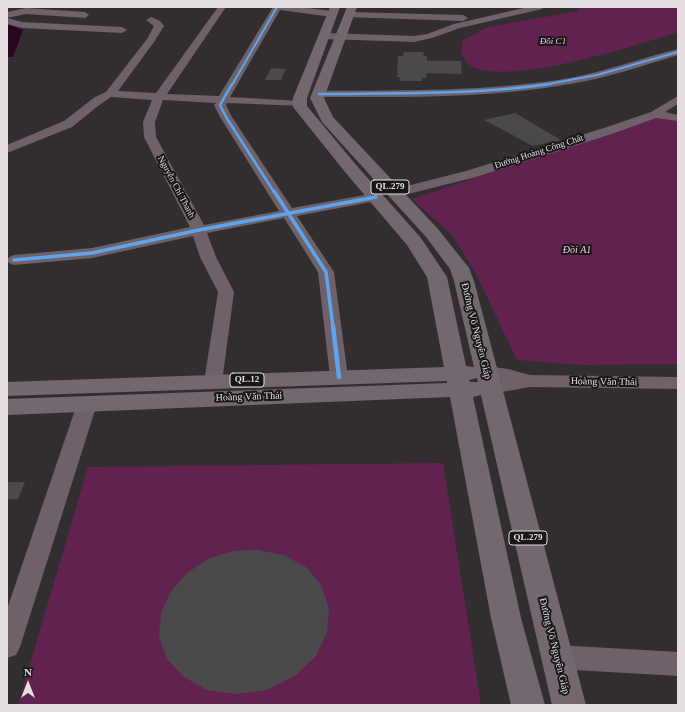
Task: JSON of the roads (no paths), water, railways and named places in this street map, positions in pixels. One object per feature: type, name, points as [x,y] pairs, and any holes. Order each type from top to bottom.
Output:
[{"type":"highway","points":[[319,94],[332,60],[334,11],[351,11]]},
{"type":"highway","points":[[300,104],[300,98],[316,60],[351,11]]},
{"type":"highway","points":[[316,60],[332,60]]},
{"type":"highway","name":"Đường Võ Nguyên Giáp","points":[[319,94],[317,98],[327,118],[334,127],[432,233],[459,268],[464,281],[489,380],[569,705]]},
{"type":"highway","name":"QL.279","points":[[300,104],[300,107],[311,121],[416,242],[438,277],[506,618],[528,705]]},
{"type":"highway","points":[[376,197],[396,193]]},
{"type":"highway","name":"Hoàng Văn Thái","points":[[7,389],[339,377],[458,381]]},
{"type":"highway","name":"Hoàng Văn Thái","points":[[7,408],[237,398],[458,381],[489,380]]},
{"type":"highway","points":[[188,399],[213,382],[237,398]]},
{"type":"street","name":"Nguyễn Chí Thanh","points":[[213,382],[226,292],[208,257],[199,230],[150,137],[149,122],[159,97],[222,7]]},
{"type":"street","points":[[277,7],[220,105],[226,117],[326,272],[339,377]]},
{"type":"street","points":[[280,7],[334,11]]},
{"type":"street","points":[[460,7],[460,14],[463,18]]},
{"type":"street","points":[[333,37],[402,39],[429,36],[472,22],[524,8],[538,7]]},
{"type":"street","points":[[7,19],[26,11],[85,15]]},
{"type":"street","points":[[351,11],[463,18],[472,22]]},
{"type":"street","points":[[428,17],[429,36]]},
{"type":"street","points":[[7,19],[102,24]]},
{"type":"street","points":[[7,19],[22,25],[122,30]]},
{"type":"street","points":[[7,149],[75,120],[100,99],[110,94],[151,40],[159,26],[151,20]]},
{"type":"street","points":[[319,94],[414,92],[524,87],[569,81],[601,74],[678,52]]},
{"type":"street","points":[[110,94],[300,104]]},
{"type":"street","name":"Đường Hoàng Công Chất","points":[[396,193],[471,174],[611,130],[655,114],[678,99]]},
{"type":"street","points":[[655,114],[678,118]]},
{"type":"street","points":[[35,138],[46,144]]},
{"type":"street","points":[[14,260],[92,253],[199,230],[376,197]]},
{"type":"street","name":"Hoàng Văn Thái","points":[[489,380],[508,375],[530,381],[678,383]]},
{"type":"street","points":[[7,647],[87,404]]},
{"type":"street","points":[[557,657],[678,664]]},
{"type":"park label","name":"Đồi C1","points":[[553,42]]},
{"type":"park label","name":"Đồi A1","points":[[577,250]]}]
